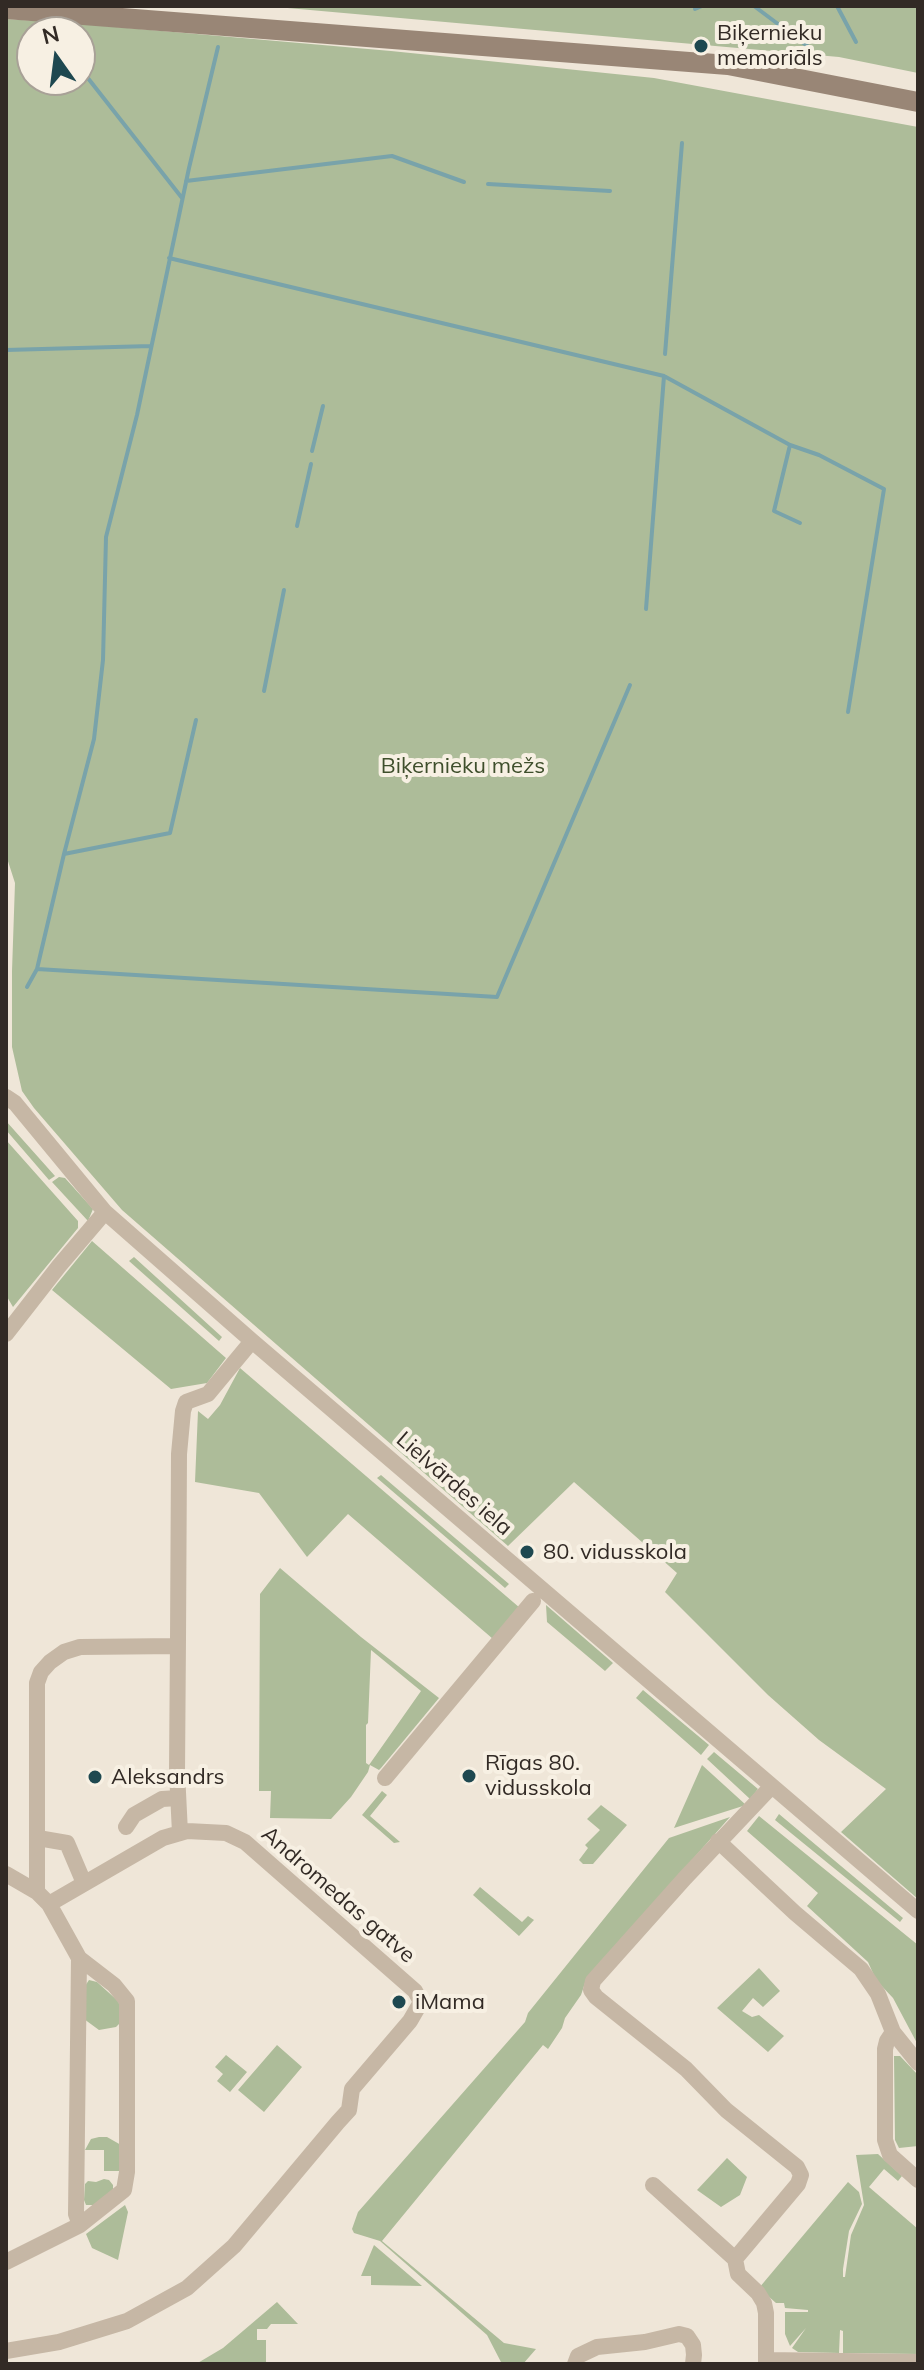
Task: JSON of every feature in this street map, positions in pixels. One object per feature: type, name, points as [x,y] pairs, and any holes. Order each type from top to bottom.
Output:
[{"type":"main road","points":[[6,9],[728,65],[918,102]]},
{"type":"street","name":"Lielvārdes iela","points":[[6,1081],[10,1100],[105,1212],[918,1911]]},
{"type":"street","points":[[6,1334],[105,1212]]},
{"type":"street","points":[[180,1833],[179,1454],[183,1411],[186,1402],[208,1394],[252,1341]]},
{"type":"street","points":[[385,1778],[533,1601]]},
{"type":"street","points":[[43,1898],[38,1838],[37,1683],[41,1672],[64,1652],[80,1647],[178,1646]]},
{"type":"street","points":[[735,2259],[798,2184],[801,2175],[797,2167],[726,2110],[686,2069],[591,1990],[593,1981],[718,1841],[771,1787]]},
{"type":"street","points":[[126,1827],[134,1815],[162,1799],[178,1798]]},
{"type":"street","name":"Andromedas gatve","points":[[6,2351],[59,2342],[127,2321],[187,2288],[234,2246],[349,2110],[352,2089],[410,2021],[421,2002],[415,1991],[245,1842],[226,1833],[180,1833],[163,1838],[84,1883],[43,1898]]},
{"type":"street","points":[[38,1838],[67,1843],[84,1883]]},
{"type":"street","points":[[718,1841],[861,1969],[878,1994],[893,2032],[918,2063]]},
{"type":"street","points":[[6,1874],[43,1898],[79,1958],[114,1985],[127,2001],[128,2029],[127,2172],[124,2190],[80,2225],[6,2262]]},
{"type":"street","points":[[79,1958],[76,2214],[80,2225]]},
{"type":"street","points":[[893,2032],[885,2049],[885,2140],[890,2155],[918,2180]]},
{"type":"street","points":[[653,2185],[735,2259],[738,2274],[758,2293],[764,2303],[766,2362],[918,2362]]},
{"type":"street","points":[[575,2364],[578,2356],[597,2347],[645,2342],[679,2334],[687,2336],[693,2345],[693,2364]]},
{"type":"green space","points":[[265,6],[918,6],[918,73],[839,57]]},
{"type":"green space","name":"Biķernieku mežs","points":[[6,19],[16,20],[16,96],[96,96],[96,25],[654,78],[918,127],[918,1899],[841,1832],[886,1789],[819,1740],[768,1695],[665,1592],[677,1573],[574,1482],[508,1546],[122,1210],[22,1091],[12,1047],[15,883],[6,855]]},
{"type":"green space","points":[[6,1121],[55,1176],[49,1180],[6,1130]]},
{"type":"green space","points":[[6,1140],[78,1221],[78,1228],[13,1307],[6,1295]]},
{"type":"green space","points":[[59,1177],[65,1178],[93,1209],[88,1221],[52,1182]]},
{"type":"green space","points":[[92,1241],[226,1358],[207,1383],[171,1389],[52,1290]]},
{"type":"green space","points":[[134,1257],[222,1337],[219,1341],[129,1261]]},
{"type":"green space","points":[[240,1368],[520,1608],[493,1639],[348,1514],[307,1557],[259,1493],[195,1482],[198,1411],[208,1419],[220,1405]]},
{"type":"green space","points":[[381,1475],[509,1584],[505,1588],[377,1478]]},
{"type":"green space","points":[[280,1568],[439,1698],[379,1770],[370,1765],[351,1797],[331,1819],[270,1818],[271,1791],[259,1791],[260,1594]],"holes":[[[371,1650],[421,1691],[369,1765],[366,1763]]]},
{"type":"green space","points":[[546,1605],[613,1663],[605,1671],[547,1622]]},
{"type":"green space","points":[[643,1690],[709,1745],[701,1755],[636,1698]]},
{"type":"green space","points":[[714,1752],[758,1789],[750,1799],[707,1759]]},
{"type":"green space","points":[[702,1765],[746,1805],[674,1828]]},
{"type":"green space","points":[[382,1791],[387,1795],[370,1816],[400,1842],[394,1843],[362,1815]]},
{"type":"green space","points":[[601,1805],[627,1825],[593,1864],[583,1864],[579,1860],[588,1848],[585,1845],[600,1830],[587,1819]]},
{"type":"green space","points":[[779,1814],[903,1918],[900,1922],[775,1820]]},
{"type":"green space","points":[[759,1816],[918,1945],[918,2045],[893,1998],[876,1980],[868,1962],[807,1906],[818,1893],[747,1831]]},
{"type":"green space","points":[[730,1817],[586,1980],[581,1995],[548,2049],[543,2045],[382,2241],[504,2343],[536,2349],[523,2364],[502,2364],[487,2335],[380,2241],[354,2233],[352,2229],[358,2212],[525,2022],[528,2013],[669,1838]]},
{"type":"green space","points":[[480,1887],[522,1922],[528,1916],[534,1920],[519,1936],[473,1895]]},
{"type":"green space","points":[[759,1968],[780,1991],[763,2007],[753,1998],[742,2011],[752,2017],[759,2015],[784,2036],[768,2052],[717,2008]]},
{"type":"green space","points":[[89,1980],[97,1982],[118,2001],[120,2023],[116,2027],[99,2030],[84,2019],[85,1986]]},
{"type":"green space","points":[[277,2045],[302,2067],[264,2112],[238,2090]]},
{"type":"green space","points":[[226,2055],[247,2072],[230,2092],[217,2081],[223,2074],[215,2067]]},
{"type":"green space","points":[[894,2056],[900,2056],[918,2075],[918,2146],[899,2148],[895,2140]]},
{"type":"green space","points":[[107,2137],[121,2145],[119,2171],[104,2171],[104,2150],[85,2150],[91,2139]]},
{"type":"green space","points":[[878,2154],[902,2176],[898,2181],[884,2169],[869,2187],[918,2229],[918,2354],[843,2353],[843,2331],[840,2330],[839,2353],[798,2352],[792,2348],[806,2328],[790,2346],[785,2334],[785,2312],[808,2310],[785,2308],[784,2303],[776,2303],[759,2288],[848,2182],[859,2192],[862,2204],[849,2231],[843,2269],[845,2277],[851,2235],[864,2205],[856,2155]]},
{"type":"green space","points":[[727,2158],[747,2177],[740,2195],[721,2207],[697,2190]]},
{"type":"green space","points":[[109,2180],[113,2189],[96,2205],[86,2205],[85,2184]]},
{"type":"green space","points":[[125,2205],[128,2212],[118,2260],[92,2248],[86,2234]]},
{"type":"green space","points":[[374,2245],[422,2286],[371,2285],[371,2276],[361,2276]]},
{"type":"green space","points":[[277,2302],[298,2324],[271,2324],[267,2329],[257,2329],[257,2340],[266,2340],[266,2364],[196,2364],[223,2348]]},
{"type":"waterway","points":[[695,9],[702,6]]},
{"type":"waterway","points":[[754,6],[810,48]]},
{"type":"waterway","points":[[837,6],[856,42]]},
{"type":"waterway","points":[[27,987],[37,969],[94,739],[103,660],[106,537],[137,415],[218,47]]},
{"type":"waterway","points":[[96,88],[182,198]]},
{"type":"waterway","points":[[665,354],[682,143]]},
{"type":"waterway","points":[[186,181],[392,156],[464,182]]},
{"type":"waterway","points":[[488,184],[610,191]]},
{"type":"waterway","points":[[169,258],[664,376],[790,445]]},
{"type":"waterway","points":[[6,350],[151,346]]},
{"type":"waterway","points":[[646,609],[664,376]]},
{"type":"waterway","points":[[312,451],[323,406]]},
{"type":"waterway","points":[[800,523],[774,511],[790,445],[819,455],[884,489],[848,712]]},
{"type":"waterway","points":[[297,526],[311,464]]},
{"type":"waterway","points":[[264,691],[284,590]]},
{"type":"waterway","points":[[37,969],[497,997],[630,685]]},
{"type":"waterway","points":[[64,854],[170,833],[196,720]]},
{"type":"place","name":"Biķernieku memoriāls","points":[[701,46]]},
{"type":"place","name":"80. vidusskola","points":[[527,1552]]},
{"type":"place","name":"Rīgas 80. vidusskola","points":[[469,1776]]},
{"type":"place","name":"Aleksandrs","points":[[95,1777]]},
{"type":"place","name":"iMama","points":[[399,2002]]}]
